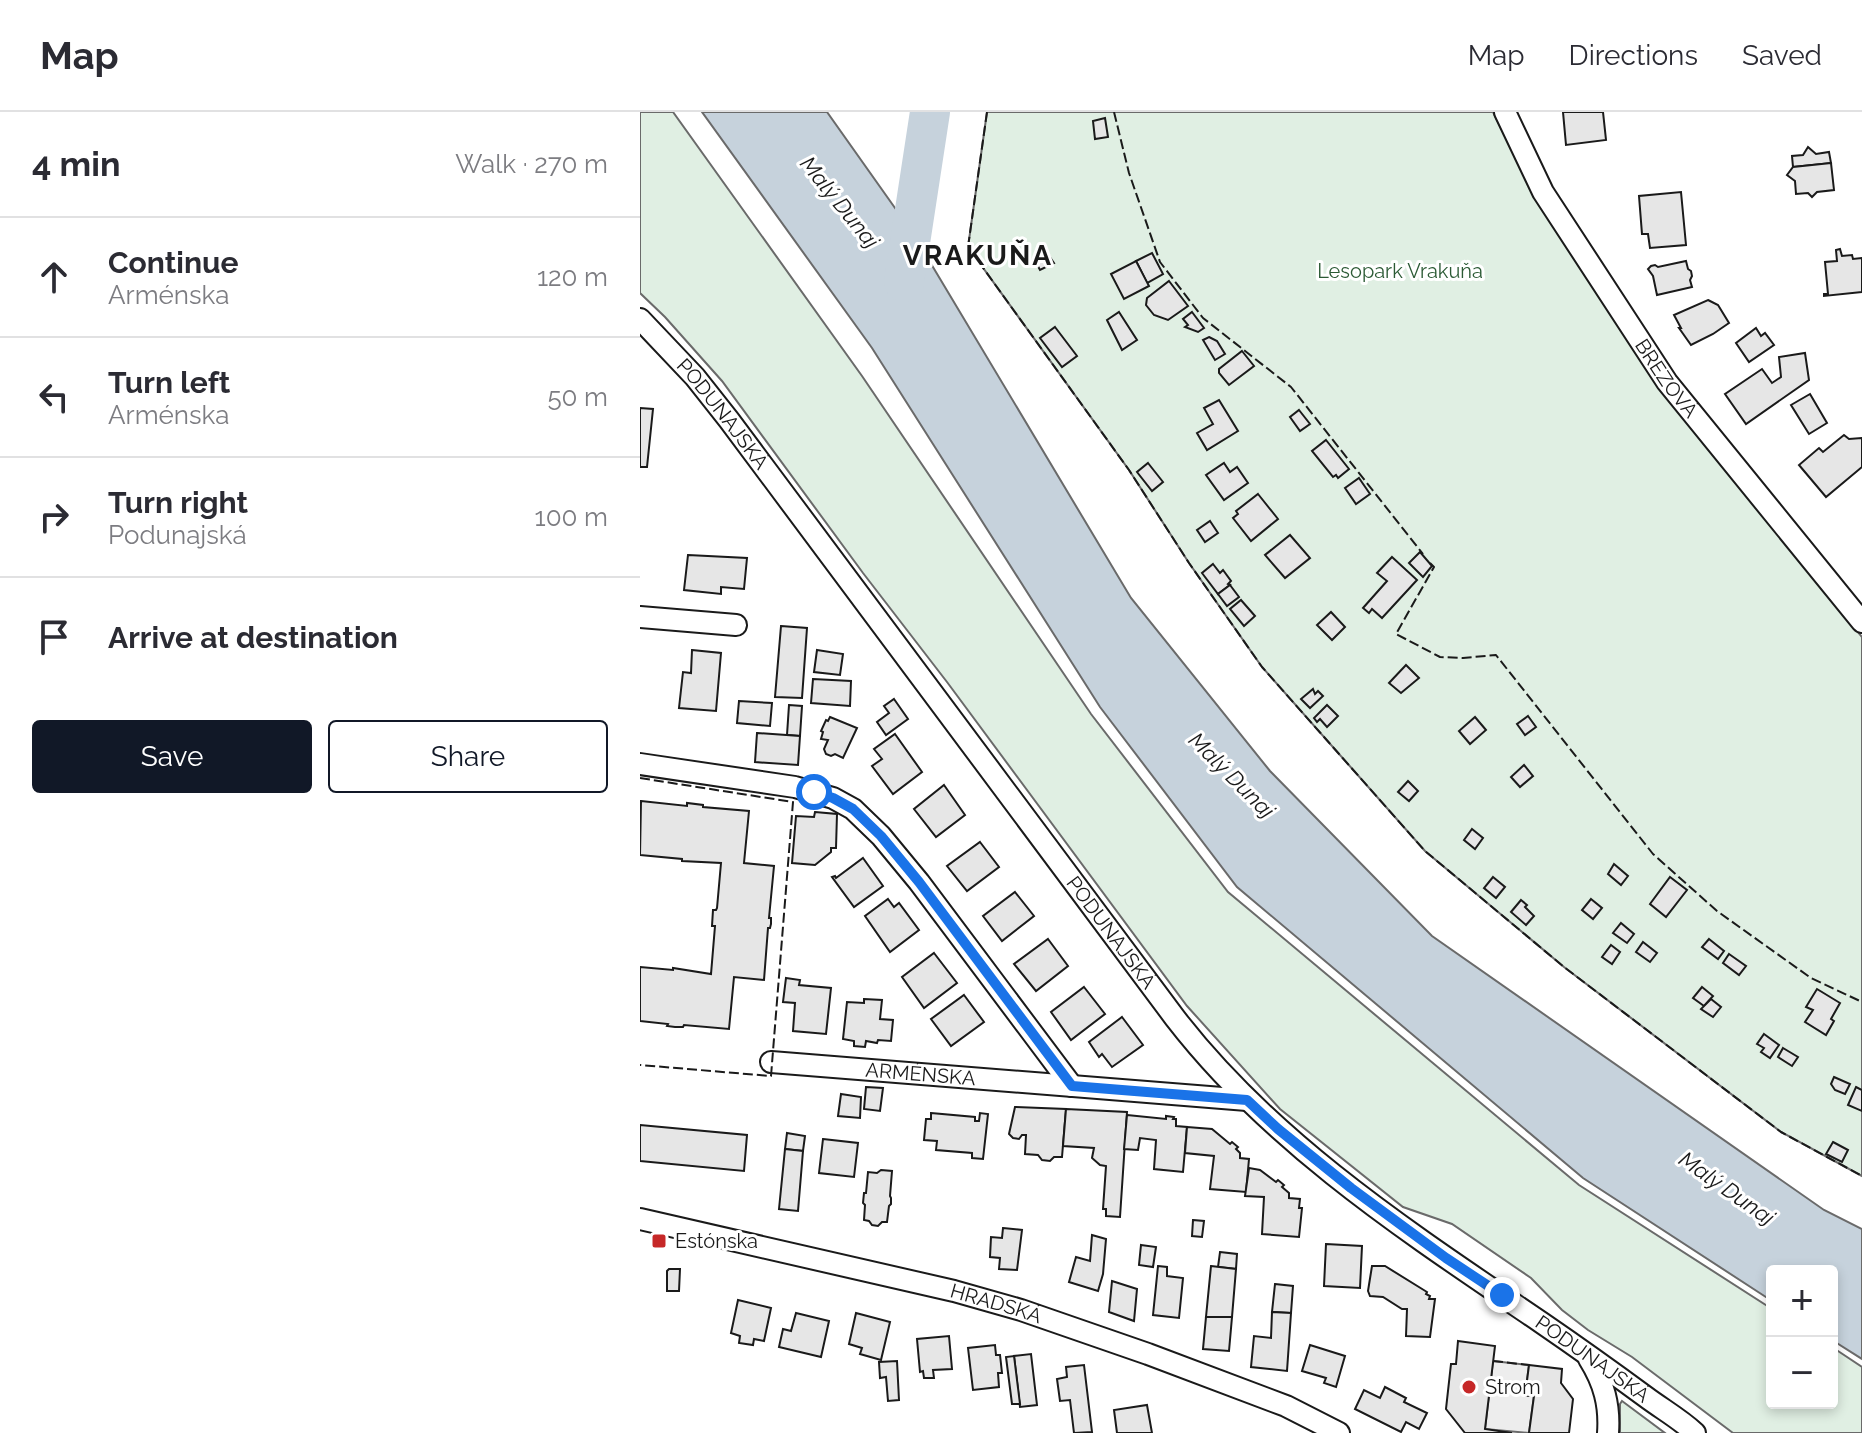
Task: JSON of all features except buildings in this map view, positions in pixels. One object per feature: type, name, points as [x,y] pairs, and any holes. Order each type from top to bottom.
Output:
[{"type":"street","name":"BREZOVÁ","points":[[1505,112],[1543,192],[1667,382],[1862,622]]},
{"type":"street","name":"PODUNAJSKÁ","points":[[640,319],[704,388],[1208,1059],[1278,1129],[1351,1188],[1693,1432]]},
{"type":"street","points":[[640,617],[736,625]]},
{"type":"street","points":[[640,764],[795,787],[833,798],[853,809],[881,836],[919,882],[1072,1086]]},
{"type":"street","name":"ARMÉNSKA","points":[[771,1062],[1247,1100]]},
{"type":"street","name":"HRADSKÁ","points":[[640,1219],[954,1291],[1021,1310],[1286,1406],[1332,1431]]},
{"type":"street","points":[[1584,1352],[1605,1391],[1608,1433]]},
{"type":"green space","points":[[640,112],[673,112],[862,376],[1091,714],[1228,892],[1579,1185],[1766,1305],[1766,1409],[1838,1409],[1838,1351],[1862,1367],[1862,1433],[1733,1433],[1632,1357],[1588,1330],[1562,1310],[1531,1278],[1452,1224],[1403,1207],[1280,1109],[1187,1006],[722,381],[640,293]]},
{"type":"green space","name":"Lesopark Vrakuňa","points":[[987,112],[1493,112],[1508,142],[1672,400],[1862,637],[1862,1176],[1781,1132],[1564,967],[1425,851],[1262,667],[1129,470],[968,247]]},
{"type":"green space","points":[[1622,1401],[1665,1433],[1620,1433]]},
{"type":"shaded area","points":[[1493,1361],[1529,1365],[1525,1395],[1534,1396],[1529,1433],[1485,1429]]},
{"type":"water","name":"Malý Dunaj","points":[[702,112],[827,112],[912,232],[1131,598],[1270,771],[1432,936],[1824,1210],[1862,1229],[1862,1359],[1838,1344],[1838,1265],[1766,1265],[1766,1297],[1583,1178],[1237,887],[1100,707],[872,348]]},
{"type":"waterway","points":[[904,282],[930,112]]},
{"type":"fence","points":[[987,112],[968,247],[1129,470],[1262,667],[1425,851],[1564,967],[1781,1132],[1862,1176]]},
{"type":"fence","points":[[1114,112],[1129,173],[1160,262],[1203,318],[1291,387],[1423,554]]},
{"type":"fence","points":[[1430,563],[1434,567],[1396,634],[1440,657],[1496,655],[1653,854],[1717,911],[1811,978],[1862,1002]]},
{"type":"fence","points":[[640,778],[793,802],[771,1076],[640,1065]]},
{"type":"fence","points":[[1493,1361],[1529,1365]]},
{"type":"place","name":"Estónska","points":[[659,1241]]},
{"type":"place","name":"Strom","points":[[1469,1387]]},
{"type":"district","name":"VRAKUŇA","points":[[978,255]]},
{"type":"route","points":[[814,792],[853,809],[881,836],[1072,1086],[1247,1100],[1351,1188],[1502,1295]]}]
